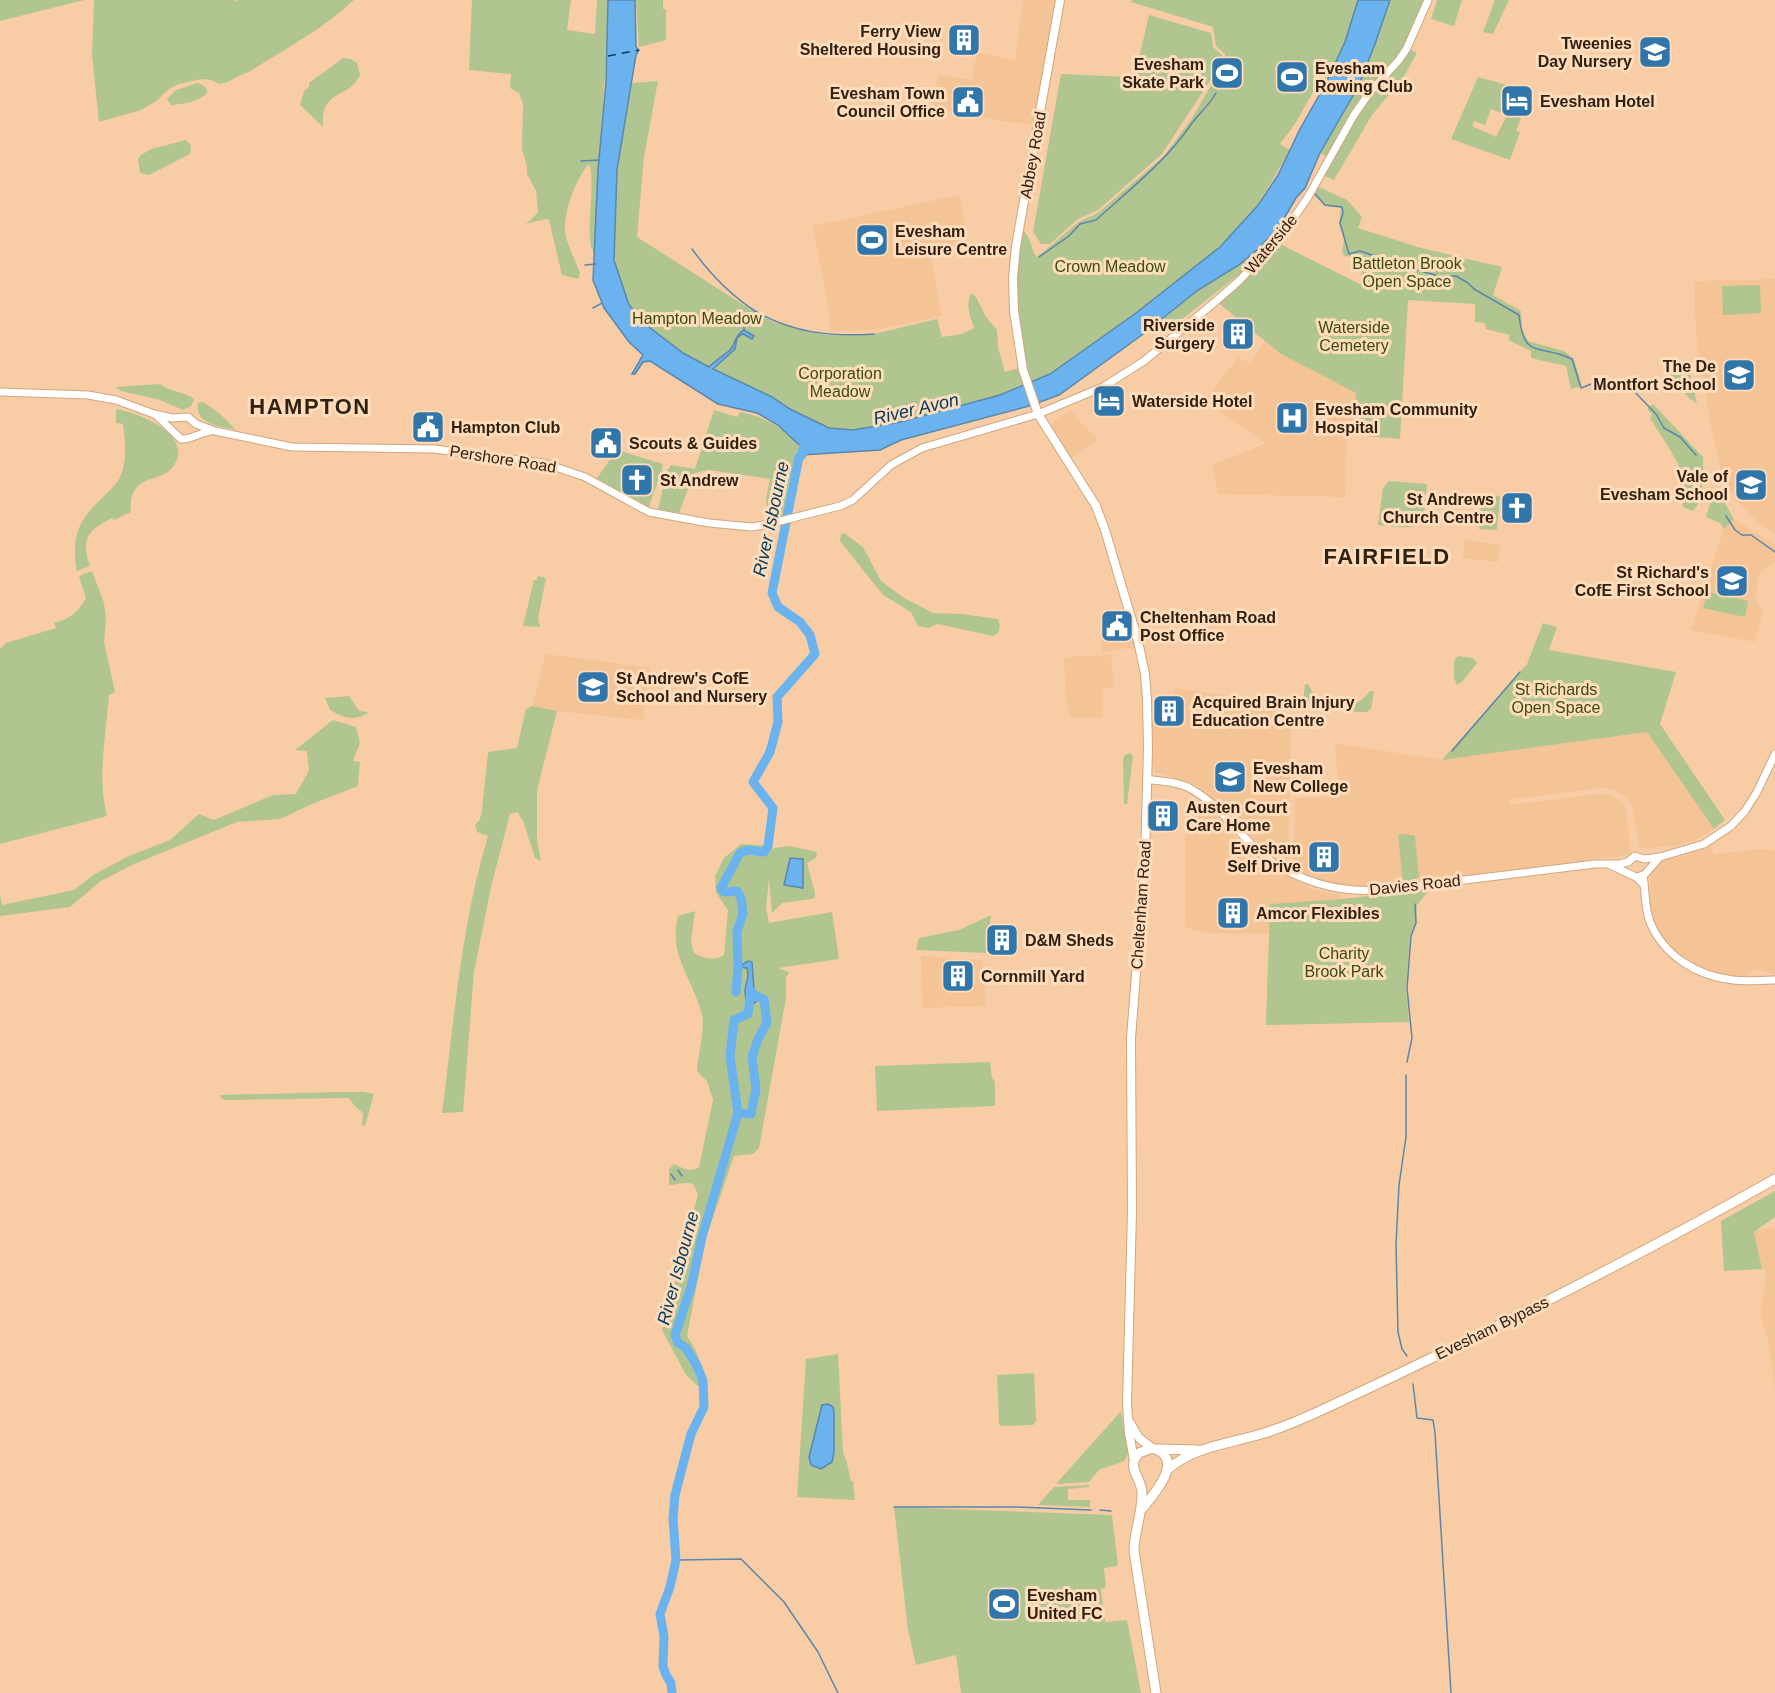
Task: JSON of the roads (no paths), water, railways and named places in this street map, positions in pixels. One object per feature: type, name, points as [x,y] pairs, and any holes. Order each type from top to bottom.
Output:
[{"type":"highway","name":"Evesham Bypass","points":[[1166,1473],[1197,1450],[1264,1433],[1300,1420],[1358,1393],[1589,1280],[1775,1179]]},
{"type":"highway","name":"Evesham Bypass","points":[[1155,1449],[1197,1450]]},
{"type":"highway","points":[[1142,1509],[1166,1473],[1166,1457],[1155,1449],[1143,1450],[1134,1460],[1133,1467],[1141,1486],[1142,1509],[1134,1551],[1156,1693]]},
{"type":"highway","points":[[1138,1478],[1148,1484],[1160,1481],[1166,1473]]},
{"type":"main road","name":"Abbey Road","points":[[1038,412],[1023,370],[1014,311],[1013,278],[1018,235],[1060,0]]},
{"type":"main road","name":"Waterside","points":[[1038,412],[1103,387],[1132,370],[1216,301],[1248,271],[1284,231],[1308,197],[1354,115],[1407,48],[1428,0]]},
{"type":"main road","name":"Pershore Road","points":[[0,392],[100,396],[130,404],[154,414],[188,417],[196,424],[215,431],[292,447],[434,449],[544,463],[585,477],[642,510],[710,523],[752,527],[780,523],[840,506],[854,500],[891,465],[922,447],[1038,412]]},
{"type":"main road","name":"Cheltenham Road","points":[[1038,412],[1096,507],[1114,558],[1138,641],[1148,710],[1145,860],[1131,1038],[1132,1211],[1127,1403],[1134,1460]]},
{"type":"main road","name":"Pershore Road","points":[[154,414],[181,439],[190,439],[215,431]]},
{"type":"main road","points":[[174,432],[174,424],[179,418]]},
{"type":"main road","points":[[194,436],[196,424]]},
{"type":"main road","name":"Davies Road","points":[[1147,779],[1176,783],[1192,789],[1204,797],[1254,847],[1277,865],[1311,881],[1331,887],[1370,891],[1595,864],[1611,865],[1628,862],[1635,856],[1644,859],[1660,857],[1704,844],[1731,826],[1745,811],[1775,754]]},
{"type":"main road","points":[[1639,875],[1660,857]]},
{"type":"main road","points":[[1639,875],[1648,866],[1644,859]]},
{"type":"main road","points":[[1628,862],[1626,868],[1639,875],[1645,886],[1649,921],[1662,943],[1684,964],[1718,978],[1735,981],[1775,980]]},
{"type":"main road","name":"Davies Road","points":[[1611,865],[1639,875]]},
{"type":"main road","points":[[1128,1420],[1139,1438],[1155,1449]]},
{"type":"water","points":[[608,0],[635,0],[636,47],[639,50],[636,55],[617,170],[614,260],[629,305],[649,327],[683,353],[709,367],[729,351],[738,335],[744,330],[754,336],[752,339],[743,334],[737,338],[735,349],[713,369],[829,428],[853,430],[900,422],[1000,395],[1050,374],[1136,313],[1220,247],[1259,204],[1278,175],[1345,42],[1358,0],[1390,0],[1358,87],[1320,153],[1305,188],[1296,198],[1279,227],[1239,265],[1198,290],[1142,335],[1059,395],[1029,406],[901,440],[880,450],[802,455],[800,446],[778,425],[757,413],[718,404],[650,361],[643,362],[635,374],[632,374],[643,355],[629,342],[604,308],[593,280],[598,170],[606,83]]},
{"type":"water","points":[[790,858],[803,859],[803,888],[784,885]]},
{"type":"water","points":[[748,961],[752,962],[754,990],[760,996],[750,1007],[747,1006],[745,993],[748,971],[747,968],[738,967]]},
{"type":"water","points":[[828,1404],[833,1407],[834,1412],[834,1452],[832,1462],[821,1469],[811,1465],[809,1457],[822,1405]]},
{"type":"waterway","points":[[1039,257],[1069,236],[1080,224],[1096,220],[1146,175],[1169,152],[1216,93]]},
{"type":"waterway","points":[[581,161],[599,160]]},
{"type":"waterway","points":[[1315,194],[1325,205],[1342,207],[1340,223],[1349,254],[1360,251],[1442,277],[1456,276],[1519,315],[1521,329],[1529,345],[1572,359],[1581,388],[1594,383],[1607,387],[1630,387],[1656,414],[1664,428],[1680,437],[1696,455]]},
{"type":"waterway","points":[[692,249],[720,283],[755,311]]},
{"type":"waterway","points":[[585,265],[596,264]]},
{"type":"waterway","points":[[593,308],[602,303]]},
{"type":"waterway","points":[[744,330],[744,323],[755,311],[783,324],[813,332],[843,335],[874,334]]},
{"type":"waterway","name":"River Isbourne","points":[[736,992],[737,931],[743,914],[741,898],[737,891],[724,892],[721,888],[740,853],[748,850],[764,852],[768,846],[773,808],[753,782],[770,752],[778,722],[777,697],[815,654],[810,635],[800,622],[778,607],[772,593],[799,457],[802,455],[804,443]]},
{"type":"waterway","points":[[1726,516],[1735,530],[1742,535],[1751,535],[1775,552]]},
{"type":"waterway","points":[[1452,751],[1520,672]]},
{"type":"waterway","points":[[1407,1062],[1412,1038],[1407,988],[1411,936],[1416,923],[1415,904]]},
{"type":"waterway","points":[[738,1113],[751,1114],[756,1089],[752,1057],[767,1023],[764,999],[754,995],[751,991]]},
{"type":"waterway","name":"River Isbourne","points":[[672,1693],[671,1683],[663,1666],[664,1636],[660,1614],[670,1587],[676,1560],[673,1518],[675,1495],[691,1434],[704,1407],[703,1381],[696,1364],[686,1348],[678,1343],[675,1335],[691,1287],[702,1237],[738,1113],[730,1056],[734,1020],[748,1014],[750,997]]},
{"type":"waterway","points":[[1406,1075],[1406,1137],[1399,1185],[1396,1245],[1398,1332],[1402,1349],[1407,1356]]},
{"type":"waterway","points":[[678,1170],[682,1176]]},
{"type":"waterway","points":[[671,1174],[675,1180]]},
{"type":"waterway","points":[[1413,1384],[1417,1418],[1433,1420],[1435,1433],[1451,1693]]},
{"type":"waterway","points":[[894,1507],[1017,1507],[1091,1510]]},
{"type":"waterway","points":[[1100,1510],[1111,1511]]},
{"type":"waterway","points":[[676,1560],[741,1559],[784,1602],[818,1652],[838,1693]]},
{"type":"place","name":"Ferry View Sheltered Housing","points":[[964,40]]},
{"type":"place","name":"Tweenies Day Nursery","points":[[1655,52]]},
{"type":"place","name":"Evesham Skate Park","points":[[1227,73]]},
{"type":"place","name":"Evesham Rowing Club","points":[[1292,77]]},
{"type":"place","name":"Evesham Hotel","points":[[1517,101]]},
{"type":"place","name":"Evesham Town Council Office","points":[[968,102]]},
{"type":"place","name":"Evesham Leisure Centre","points":[[872,240]]},
{"type":"place","name":"Riverside Surgery","points":[[1238,334]]},
{"type":"place","name":"The De Montfort School","points":[[1739,375]]},
{"type":"place","name":"Waterside Hotel","points":[[1109,401]]},
{"type":"place","name":"Evesham Community Hospital","points":[[1292,418]]},
{"type":"place","name":"Hampton Club","points":[[428,427]]},
{"type":"place","name":"Scouts & Guides","points":[[606,443]]},
{"type":"place","name":"St Andrew","points":[[637,480]]},
{"type":"place","name":"Vale of Evesham School","points":[[1751,485]]},
{"type":"place","name":"St Andrews Church Centre","points":[[1517,508]]},
{"type":"place","name":"St Richard's CofE First School","points":[[1732,581]]},
{"type":"place","name":"Cheltenham Road Post Office","points":[[1117,626]]},
{"type":"place","name":"St Andrew's CofE School and Nursery","points":[[593,687]]},
{"type":"place","name":"Acquired Brain Injury Education Centre","points":[[1169,711]]},
{"type":"place","name":"Evesham New College","points":[[1230,777]]},
{"type":"place","name":"Austen Court Care Home","points":[[1163,816]]},
{"type":"place","name":"Evesham Self Drive","points":[[1324,857]]},
{"type":"place","name":"Amcor Flexibles","points":[[1233,913]]},
{"type":"place","name":"D&M Sheds","points":[[1002,940]]},
{"type":"place","name":"Cornmill Yard","points":[[958,976]]},
{"type":"place","name":"Evesham United FC","points":[[1004,1604]]},
{"type":"district","name":"HAMPTON","points":[[310,406]]},
{"type":"district","name":"FAIRFIELD","points":[[1387,556]]},
{"type":"park label","name":"Crown Meadow","points":[[1110,266]]},
{"type":"park label","name":"Battleton Brook Open Space","points":[[1407,272]]},
{"type":"park label","name":"Hampton Meadow","points":[[697,318]]},
{"type":"park label","name":"Waterside Cemetery","points":[[1354,336]]},
{"type":"park label","name":"Corporation Meadow","points":[[840,382]]},
{"type":"park label","name":"St Richards Open Space","points":[[1556,698]]},
{"type":"park label","name":"Charity Brook Park","points":[[1344,962]]},
{"type":"water label","name":"River Avon","points":[[916,409]]}]
